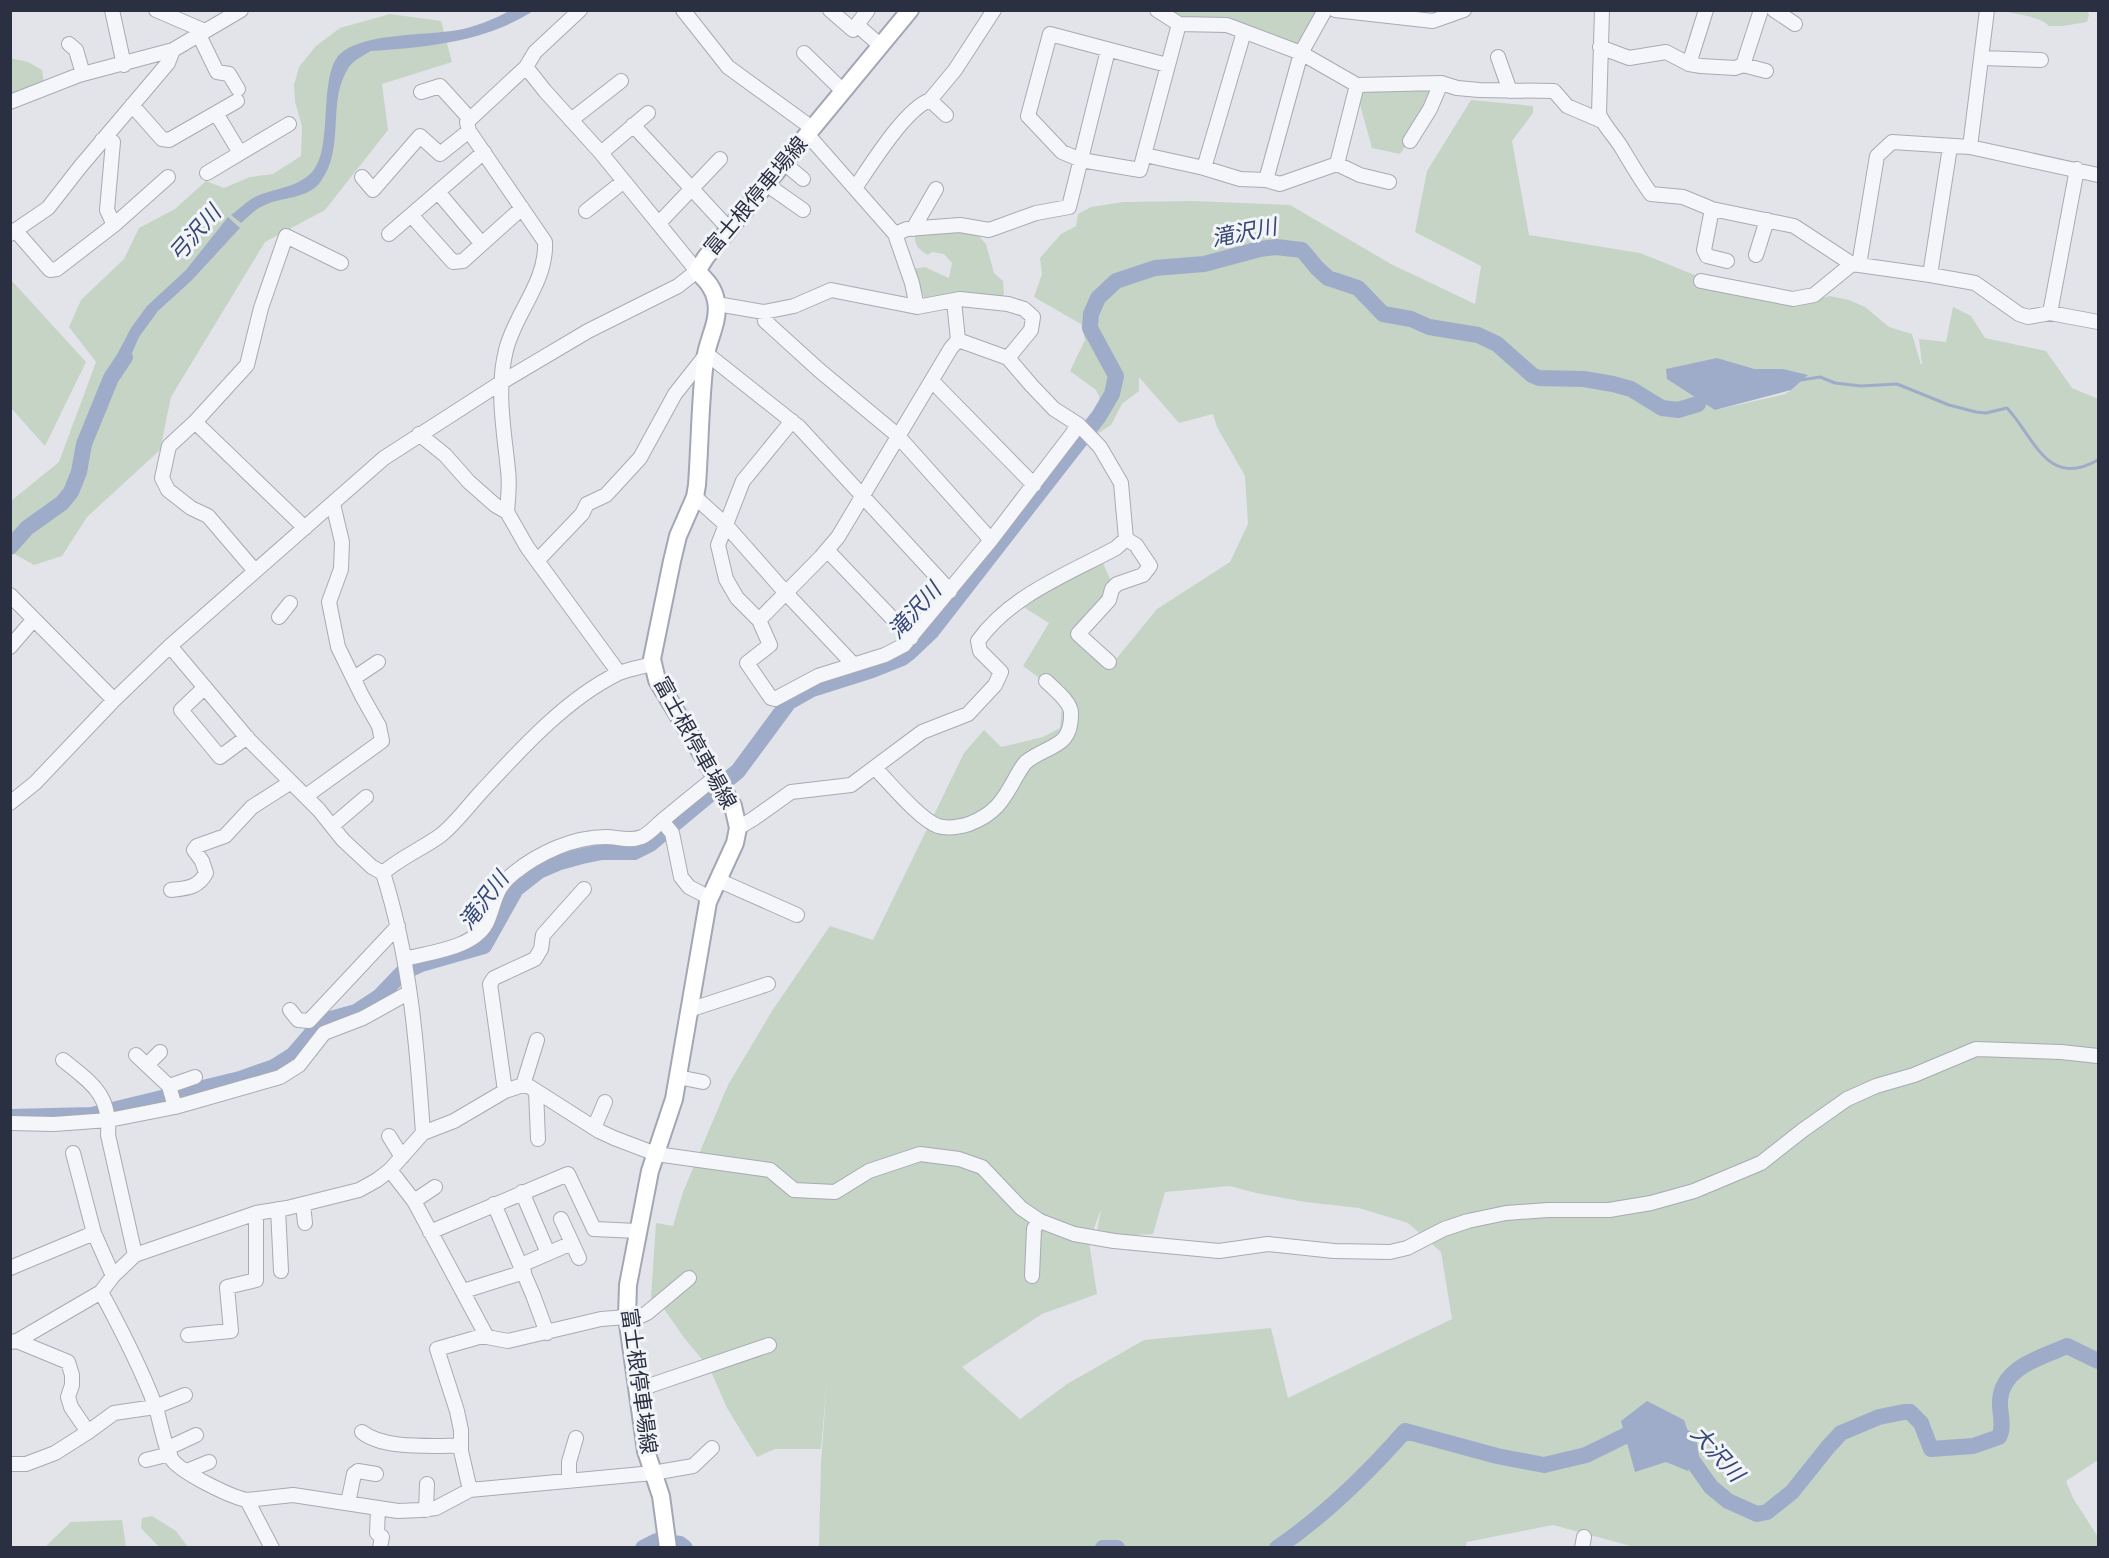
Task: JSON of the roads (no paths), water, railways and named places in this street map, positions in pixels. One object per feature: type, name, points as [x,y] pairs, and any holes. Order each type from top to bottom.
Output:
[{"type":"main road","name":"富士根停車場線","points":[[667,1542],[661,1497],[646,1451],[628,1320],[628,1285],[650,1171],[669,1118],[678,1077],[710,898],[735,843],[738,828],[733,806],[657,680],[653,664],[657,632],[676,544],[695,497],[706,355],[715,324],[717,304],[714,294],[697,271],[910,10]]},
{"type":"street","points":[[112,10],[124,65]]},
{"type":"street","points":[[132,105],[162,139],[169,140],[216,113],[238,95],[229,74],[217,72],[202,33],[156,10]]},
{"type":"street","points":[[10,102],[83,74],[124,65],[173,50],[241,10]]},
{"type":"street","points":[[362,177],[373,190],[420,135],[440,154],[526,67],[535,52],[580,10]]},
{"type":"street","points":[[683,10],[728,67],[810,132],[895,234],[912,283],[917,307]]},
{"type":"street","points":[[830,10],[853,30],[868,10]]},
{"type":"street","points":[[855,188],[919,104],[930,100],[955,70],[994,10]]},
{"type":"street","points":[[1157,10],[1179,24],[1227,26],[1301,53],[1357,85],[1441,83],[1458,88],[1554,91],[1567,106],[1602,121]]},
{"type":"street","points":[[1266,180],[1301,53],[1325,10]]},
{"type":"street","points":[[1335,10],[1434,16],[1464,10]]},
{"type":"street","points":[[1602,10],[1599,114],[1651,194],[1683,197],[1712,209],[1794,226],[1855,264],[1975,283],[2019,314],[2028,317],[2050,313],[2098,322]]},
{"type":"street","points":[[1689,64],[1706,10]]},
{"type":"street","points":[[1743,65],[1761,10]]},
{"type":"street","points":[[1774,10],[1795,24]]},
{"type":"street","points":[[1970,147],[1987,10]]},
{"type":"street","points":[[1167,65],[1050,34],[1028,116],[1062,152],[1081,160],[1140,170],[1179,24]]},
{"type":"street","points":[[857,25],[881,46]]},
{"type":"street","points":[[1204,168],[1244,32]]},
{"type":"street","points":[[69,44],[76,50],[83,74]]},
{"type":"street","points":[[1600,47],[1629,58],[1666,52],[1689,64],[1735,68],[1743,65],[1766,71]]},
{"type":"street","points":[[168,177],[114,225],[57,269],[50,270],[13,232],[48,208],[168,63],[173,50]]},
{"type":"street","points":[[895,234],[913,229],[960,225],[989,230],[1036,213],[1069,207],[1108,50]]},
{"type":"street","points":[[804,53],[843,91]]},
{"type":"street","points":[[1498,57],[1510,91]]},
{"type":"street","points":[[1981,58],[2041,60]]},
{"type":"street","points":[[10,804],[35,783],[114,700],[170,646],[384,458],[502,382],[588,331],[678,286],[697,271],[601,153],[526,67]]},
{"type":"street","points":[[571,120],[621,81]]},
{"type":"street","points":[[1410,141],[1430,109],[1441,83]]},
{"type":"street","points":[[1337,164],[1357,85]]},
{"type":"street","points":[[421,92],[440,86],[470,125],[484,152],[545,243],[546,258],[542,271],[516,322],[506,350],[502,382],[503,441],[509,472],[507,512]]},
{"type":"street","points":[[930,100],[946,115]]},
{"type":"street","points":[[216,113],[240,153]]},
{"type":"street","points":[[601,153],[648,113]]},
{"type":"street","points":[[207,172],[289,124]]},
{"type":"street","points":[[633,125],[729,229]]},
{"type":"street","points":[[102,141],[113,142],[108,210],[114,225]]},
{"type":"street","points":[[1701,282],[1793,299],[1814,295],[1855,264],[1876,156],[1892,142],[1970,147],[2098,175]]},
{"type":"street","points":[[1930,275],[1950,147]]},
{"type":"street","points":[[389,234],[484,152]]},
{"type":"street","points":[[1145,155],[1204,168],[1240,179],[1266,180],[1280,184],[1337,164],[1360,175],[1389,182]]},
{"type":"street","points":[[659,223],[720,159]]},
{"type":"street","points":[[784,163],[803,179]]},
{"type":"street","points":[[2050,313],[2077,169]]},
{"type":"street","points":[[586,210],[624,181]]},
{"type":"street","points":[[766,184],[803,210]]},
{"type":"street","points":[[913,229],[936,189]]},
{"type":"street","points":[[438,192],[482,244]]},
{"type":"street","points":[[411,215],[453,262],[463,261],[522,208]]},
{"type":"street","points":[[1712,209],[1704,250],[1707,256],[1727,261]]},
{"type":"street","points":[[1756,255],[1767,220]]},
{"type":"street","points":[[255,571],[208,516],[191,508],[168,490],[162,478],[169,446],[195,422],[247,365],[261,308],[286,236],[341,263]]},
{"type":"street","points":[[717,304],[764,312],[794,306],[831,290],[917,307],[960,299],[1008,303],[1024,309],[1033,317],[1031,330],[1008,358]]},
{"type":"street","points":[[759,620],[827,550],[958,340],[954,301]]},
{"type":"street","points":[[764,312],[765,321],[897,435],[991,540]]},
{"type":"street","points":[[958,340],[1008,358],[1054,409],[1081,428],[1100,447],[1121,483],[1126,538],[1136,545],[1150,566],[1143,575],[1117,584],[1112,589],[1109,600],[1078,634],[1109,662]]},
{"type":"street","points":[[537,561],[582,514],[587,504],[606,495],[640,458],[675,394],[706,355],[792,421],[950,591]]},
{"type":"street","points":[[932,381],[1035,485]]},
{"type":"street","points":[[792,421],[743,481],[718,545],[726,579],[737,598],[759,620],[770,645],[747,663],[771,698],[774,699],[818,676],[885,655],[904,645],[1081,428]]},
{"type":"street","points":[[195,422],[305,528]]},
{"type":"street","points":[[419,434],[445,455],[469,482],[495,505],[507,512],[537,561],[619,673]]},
{"type":"street","points":[[695,497],[725,524],[853,664]]},
{"type":"street","points":[[306,796],[382,741],[379,726],[338,647],[329,602],[341,569],[342,542],[333,504]]},
{"type":"street","points":[[738,828],[791,792],[851,785],[922,732],[968,714],[995,685],[1002,672],[980,651],[978,640],[988,627],[1017,602],[1116,548],[1126,538]]},
{"type":"street","points":[[827,550],[911,638]]},
{"type":"street","points":[[10,595],[114,700]]},
{"type":"street","points":[[279,617],[290,603]]},
{"type":"street","points":[[10,647],[34,619]]},
{"type":"street","points":[[170,646],[247,737],[306,796],[343,840],[372,867],[383,873],[405,961],[416,1033],[423,1133]]},
{"type":"street","points":[[354,678],[378,662]]},
{"type":"street","points":[[383,873],[398,860],[441,834],[503,768],[554,719],[593,689],[619,673],[653,664]]},
{"type":"street","points":[[875,768],[927,822],[940,827],[958,828],[982,819],[994,811],[1024,764],[1062,742],[1069,732],[1071,712],[1068,704],[1046,681]]},
{"type":"street","points":[[205,687],[181,710],[220,757],[247,737]]},
{"type":"street","points":[[171,890],[192,888],[206,873],[195,850],[197,846],[225,836],[252,807],[291,782]]},
{"type":"street","points":[[405,961],[461,945],[471,939],[488,921],[500,886],[513,873],[537,857],[570,843],[590,839],[608,837],[622,840],[643,837],[662,821],[720,784]]},
{"type":"street","points":[[332,826],[366,797]]},
{"type":"street","points":[[662,821],[672,833],[681,877],[689,887],[710,898]]},
{"type":"street","points":[[718,880],[797,915]]},
{"type":"street","points":[[505,1091],[490,984],[494,978],[536,959],[541,949],[543,936],[584,889]]},
{"type":"street","points":[[290,1011],[298,1020],[309,1021],[398,926]]},
{"type":"street","points":[[689,1010],[768,984]]},
{"type":"street","points":[[10,1123],[54,1124],[110,1120],[176,1107],[280,1077],[299,1065],[324,1033],[363,1018],[408,988]]},
{"type":"street","points":[[523,1085],[537,1040]]},
{"type":"street","points":[[14,1342],[100,1292],[112,1276],[135,1255],[256,1213],[358,1190],[390,1170],[423,1133],[454,1121],[505,1091],[523,1085],[537,1091],[594,1128],[614,1138],[657,1154],[770,1170],[794,1190],[835,1192],[868,1171],[920,1154],[959,1159],[982,1167],[1021,1208],[1039,1220],[1074,1234],[1114,1241],[1219,1251],[1268,1244],[1334,1251],[1390,1252],[1407,1248],[1444,1229],[1506,1213],[1609,1210],[1651,1203],[1694,1191],[1761,1163],[1847,1099],[1876,1086],[1914,1075],[1976,1049],[2061,1052],[2098,1056]]},
{"type":"street","points":[[147,1065],[160,1052]]},
{"type":"street","points":[[136,1055],[169,1086],[176,1107]]},
{"type":"street","points":[[63,1059],[88,1080],[104,1099],[110,1120],[108,1135],[135,1255]]},
{"type":"street","points":[[169,1086],[195,1077]]},
{"type":"street","points":[[678,1077],[704,1082]]},
{"type":"street","points":[[537,1091],[538,1139]]},
{"type":"street","points":[[594,1128],[604,1102]]},
{"type":"street","points":[[389,1136],[402,1157]]},
{"type":"street","points":[[72,1153],[94,1233],[112,1276]]},
{"type":"street","points":[[390,1170],[414,1201],[488,1337]]},
{"type":"street","points":[[430,1232],[568,1174],[594,1229],[638,1231]]},
{"type":"street","points":[[414,1201],[435,1187]]},
{"type":"street","points":[[522,1192],[548,1253]]},
{"type":"street","points":[[303,1204],[304,1223]]},
{"type":"street","points":[[495,1204],[547,1333]]},
{"type":"street","points":[[278,1209],[281,1271]]},
{"type":"street","points":[[188,1335],[231,1331],[227,1287],[256,1280],[256,1213]]},
{"type":"street","points":[[561,1219],[579,1258]]},
{"type":"street","points":[[1032,1276],[1034,1229],[1039,1220]]},
{"type":"street","points":[[10,1268],[94,1233]]},
{"type":"street","points":[[467,1290],[522,1268],[572,1242]]},
{"type":"street","points":[[471,1490],[461,1446],[457,1411],[437,1349],[488,1337],[508,1341],[601,1319],[628,1320],[646,1313],[689,1278]]},
{"type":"street","points":[[100,1292],[133,1351],[155,1407],[171,1459],[194,1477],[237,1498],[247,1500],[292,1495],[378,1508],[426,1510],[436,1508],[471,1490],[653,1473],[693,1466],[712,1448]]},
{"type":"street","points":[[14,1342],[68,1362],[72,1375],[69,1397],[71,1407],[88,1432]]},
{"type":"street","points":[[637,1390],[769,1345]]},
{"type":"street","points":[[10,1464],[26,1464],[55,1453],[114,1413],[155,1407],[185,1395]]},
{"type":"street","points":[[362,1432],[369,1438],[401,1445],[461,1446]]},
{"type":"street","points":[[146,1460],[169,1451],[196,1435]]},
{"type":"street","points":[[569,1481],[569,1462],[576,1438]]},
{"type":"street","points":[[187,1471],[209,1462]]},
{"type":"street","points":[[348,1503],[354,1474],[358,1471],[376,1474]]},
{"type":"street","points":[[426,1510],[427,1484]]},
{"type":"street","points":[[247,1500],[272,1548]]},
{"type":"street","points":[[378,1508],[377,1533],[382,1537],[380,1548]]},
{"type":"water","points":[[509,11],[533,11],[495,30],[475,36],[434,45],[371,51],[356,60],[342,80],[338,94],[333,153],[321,181],[316,187],[302,195],[260,207],[241,223],[231,215],[253,198],[305,178],[318,163],[322,149],[329,80],[339,55],[363,42],[395,36],[458,30]]},
{"type":"water","points":[[228,217],[240,228],[192,280],[158,311],[139,337],[121,378],[109,370],[131,328],[147,306],[186,270]]},
{"type":"water","points":[[1717,358],[1755,369],[1783,369],[1808,375],[1791,390],[1715,410],[1667,379],[1666,369]]},
{"type":"water","points":[[1647,1401],[1684,1420],[1687,1429],[1696,1437],[1702,1474],[1690,1465],[1688,1471],[1666,1462],[1635,1472],[1621,1421]]},
{"type":"waterway","name":"滝沢川","points":[[10,1117],[92,1115],[240,1079],[274,1067],[293,1055],[327,1020],[356,1012],[379,997],[402,973],[421,964],[484,946],[516,889],[539,871],[582,856],[602,852],[634,852],[650,844],[738,771],[789,702],[812,689],[872,670],[902,658],[910,652],[931,632],[1099,416],[1112,394],[1116,376],[1090,328],[1091,314],[1098,298],[1116,281],[1155,268],[1204,264],[1260,249],[1276,247],[1302,250],[1328,278],[1358,288],[1383,314],[1411,319],[1429,327],[1478,335],[1497,344],[1532,375],[1539,378],[1584,379],[1613,384],[1631,389],[1662,408],[1678,410],[1698,404]]},
{"type":"waterway","name":"弓沢川","points":[[10,547],[27,528],[62,503],[71,492],[79,472],[84,444],[111,378],[125,357]]},
{"type":"waterway","points":[[1801,380],[1820,377],[1835,383],[1861,386],[1897,384],[1949,405],[1976,412],[1986,413],[2007,408],[2044,456],[2054,464],[2066,468],[2081,467],[2098,460]]},
{"type":"waterway","name":"大沢川","points":[[1689,1456],[1711,1487],[1728,1501],[1757,1514],[1767,1512],[1792,1492],[1841,1433],[1879,1417],[1910,1412],[1921,1423],[1931,1449],[1973,1446],[1999,1437],[2002,1428],[2000,1400],[2003,1388],[2016,1371],[2035,1359],[2067,1346],[2098,1361]]},
{"type":"waterway","name":"大沢川","points":[[1277,1548],[1345,1493],[1405,1431],[1497,1456],[1544,1465],[1586,1455],[1643,1427]]},
{"type":"waterway","name":"大沢川","points":[[643,1548],[657,1541],[680,1544],[685,1548]]},
{"type":"waterway","name":"大沢川","points":[[1103,1548],[1117,1548]]}]
